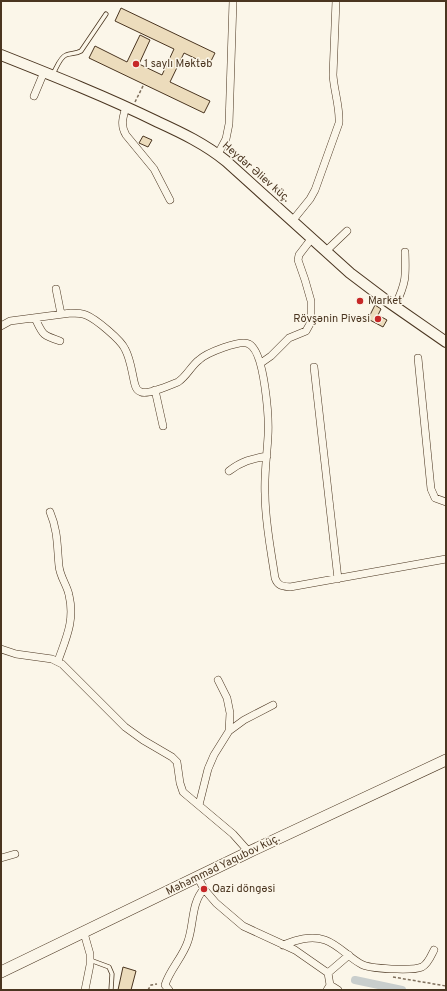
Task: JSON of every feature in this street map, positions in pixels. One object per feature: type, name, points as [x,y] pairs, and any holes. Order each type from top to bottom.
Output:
[{"type":"main road","name":"Heydər Əliev küç.","points":[[1,55],[48,73],[128,108],[197,141],[218,154],[350,273],[446,342]]},
{"type":"main road","name":"Məhəmməd Yaqubov küç.","points":[[1,972],[249,852],[446,760]]},
{"type":"street","points":[[218,154],[226,139],[229,124],[233,1]]},
{"type":"street","points":[[293,220],[310,199],[315,190],[339,123],[333,75],[336,1]]},
{"type":"street","points":[[34,96],[48,73]]},
{"type":"street","points":[[128,108],[122,119],[122,129],[154,169],[170,200]]},
{"type":"street","points":[[326,251],[347,231]]},
{"type":"street","points":[[262,363],[288,338],[306,331],[311,322],[311,301],[298,260],[299,255],[312,238]]},
{"type":"street","points":[[395,306],[404,286],[406,276],[405,252]]},
{"type":"street","points":[[56,289],[61,314]]},
{"type":"street","points":[[1,326],[10,321],[61,314],[78,313],[87,315],[118,338],[126,351],[136,389],[140,392],[146,393],[183,379],[199,359],[206,355],[240,342],[250,344],[256,349],[262,363],[268,418],[264,492],[265,508],[275,578],[277,583],[281,586],[290,587],[446,559]]},
{"type":"street","points":[[35,318],[45,336],[60,342]]},
{"type":"street","points":[[418,358],[431,489],[435,498],[446,502]]},
{"type":"street","points":[[314,367],[338,579]]},
{"type":"street","points":[[155,390],[163,426]]},
{"type":"street","points":[[229,471],[239,463],[267,456]]},
{"type":"street","points":[[50,512],[57,531],[60,573],[72,606],[72,618],[58,661]]},
{"type":"street","points":[[1,649],[16,654],[58,661],[62,664],[125,727],[143,740],[172,757],[177,762],[180,784],[183,792],[233,834],[249,852]]},
{"type":"street","points":[[218,680],[227,698],[230,714],[229,731]]},
{"type":"street","points":[[199,805],[208,769],[214,755],[229,731],[244,720],[273,704]]},
{"type":"street","points":[[1,858],[15,854]]},
{"type":"street","points":[[198,878],[204,889],[216,903],[243,926],[295,950],[328,973]]},
{"type":"street","points":[[167,988],[168,978],[189,939],[196,901],[204,889]]},
{"type":"street","points":[[84,933],[90,954],[85,990]]},
{"type":"street","points":[[283,945],[298,940],[324,939],[336,944],[361,964],[370,967],[422,967],[427,963],[434,950]]},
{"type":"street","points":[[338,990],[328,988],[328,973],[349,955]]},
{"type":"lane","points":[[48,73],[62,57],[76,54],[81,50],[106,14]]},
{"type":"lane","points":[[90,960],[109,967],[112,974],[111,990]]},
{"type":"path","points":[[128,108],[144,84]]},
{"type":"path","points":[[389,976],[446,986]]},
{"type":"path","points":[[148,990],[153,984],[167,988]]},
{"type":"building","points":[[121,8],[215,53],[209,65],[184,53],[170,82],[210,101],[204,113],[89,58],[95,46],[127,62],[140,35],[150,40],[139,64],[162,75],[174,49],[115,21]]},
{"type":"building","points":[[143,136],[152,140],[148,147],[139,143]]},
{"type":"building","points":[[375,305],[381,309],[378,315],[387,320],[383,327],[368,319]]},
{"type":"building","points":[[123,967],[136,971],[131,990],[118,990]]},
{"type":"waterway","points":[[355,980],[402,990]]},
{"type":"place","name":"1 saylı Məktəb","points":[[136,64]]},
{"type":"place","name":"Market","points":[[360,301]]},
{"type":"place","name":"Rövşənin Pivəsi","points":[[378,319]]},
{"type":"place","name":"Qazi döngəsi","points":[[204,889]]}]
